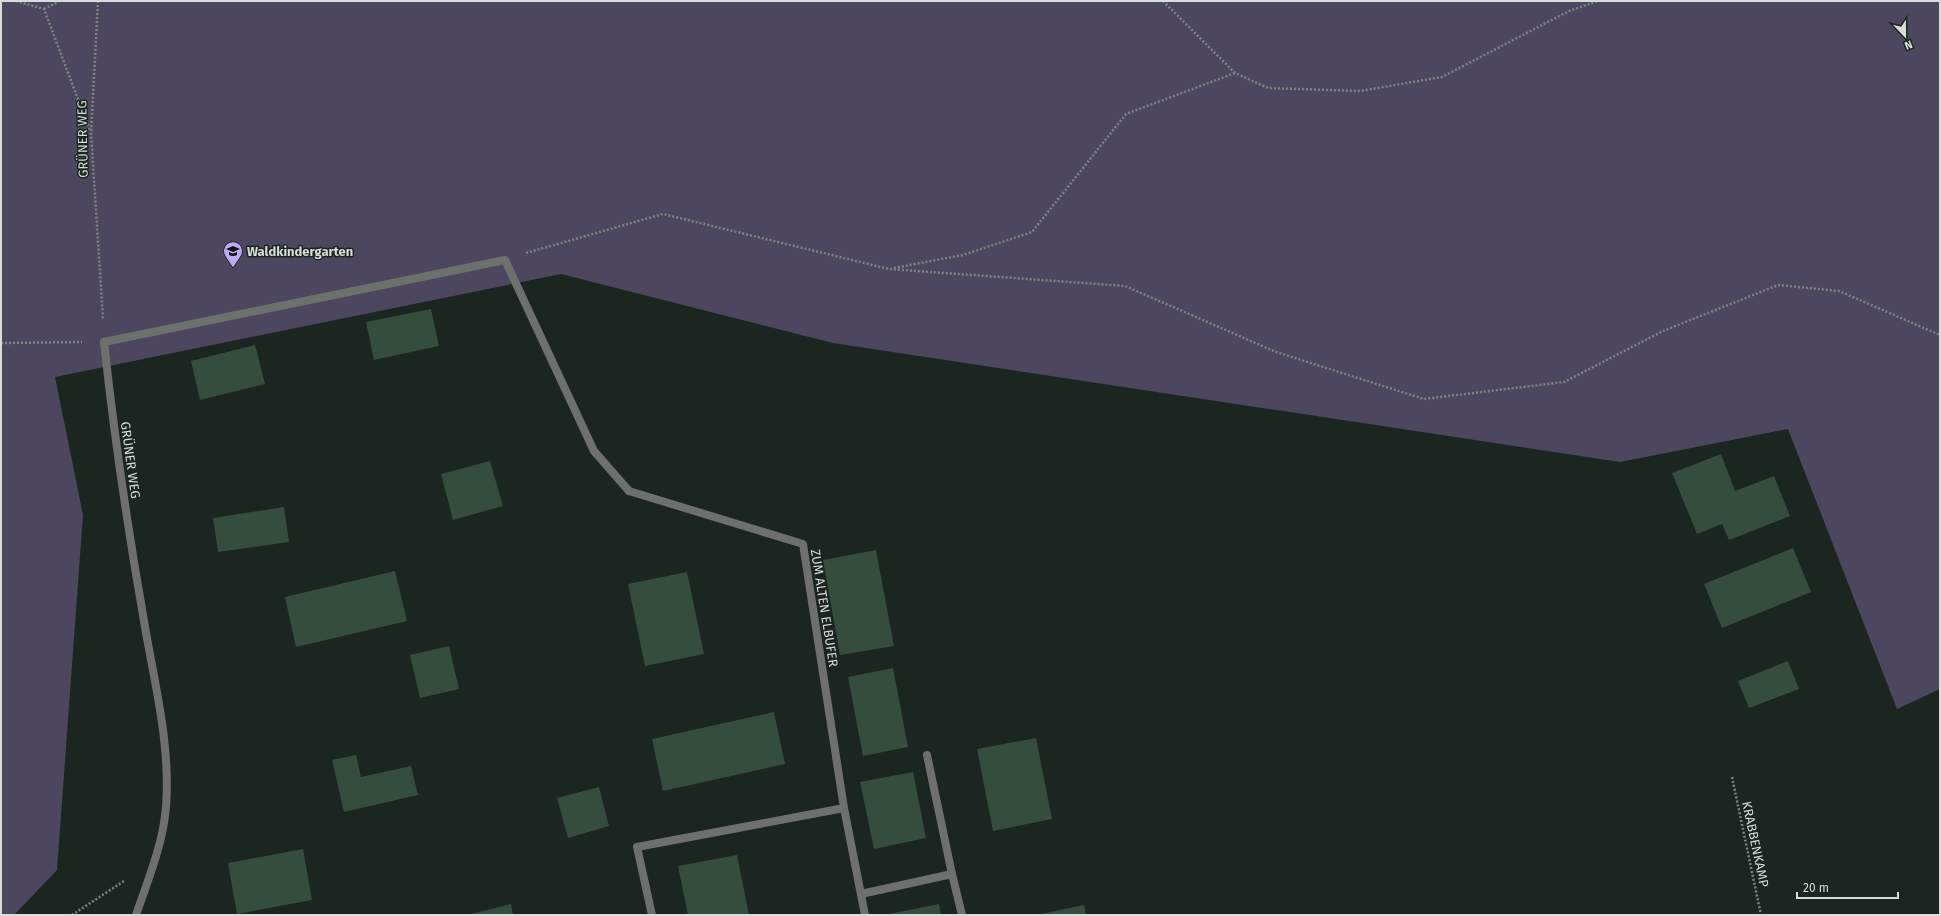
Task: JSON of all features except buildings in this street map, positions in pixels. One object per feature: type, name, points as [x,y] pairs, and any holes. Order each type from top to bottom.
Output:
[{"type":"street","points":[[104,342],[505,260]]},
{"type":"street","name":"ZUM ALTEN ELBUFER","points":[[505,260],[594,451],[629,492],[803,544],[844,808],[865,915]]},
{"type":"street","name":"GRÜNER WEG","points":[[104,342],[114,434],[143,616],[160,705],[166,774],[166,808],[156,859],[136,915]]},
{"type":"street","points":[[926,755],[962,915]]},
{"type":"street","points":[[652,915],[637,847],[844,808]]},
{"type":"street","points":[[861,894],[952,874]]},
{"type":"path","points":[[16,1],[44,9],[60,1]]},
{"type":"path","name":"GRÜNER WEG","points":[[98,1],[91,133],[104,342]]},
{"type":"path","points":[[1162,1],[1235,73],[1268,88],[1360,91],[1442,77],[1569,11],[1598,1]]},
{"type":"path","points":[[44,9],[91,133]]},
{"type":"path","points":[[889,269],[963,255],[1032,232],[1126,114],[1235,73]]},
{"type":"path","points":[[505,260],[663,214],[889,269],[1124,286],[1276,352],[1424,399],[1564,382],[1663,331],[1778,285],[1839,291],[1940,335]]},
{"type":"path","points":[[1,343],[104,342]]},
{"type":"path","name":"KRABBENKAMP","points":[[1732,777],[1761,915]]},
{"type":"path","points":[[72,915],[156,859]]},
{"type":"shaded area","points":[[1,1],[1940,1],[1940,689],[1897,709],[1788,429],[1620,462],[833,343],[561,274],[55,377],[83,515],[57,870],[14,915],[1,915]]},
{"type":"place","name":"Waldkindergarten","points":[[233,268]]}]
